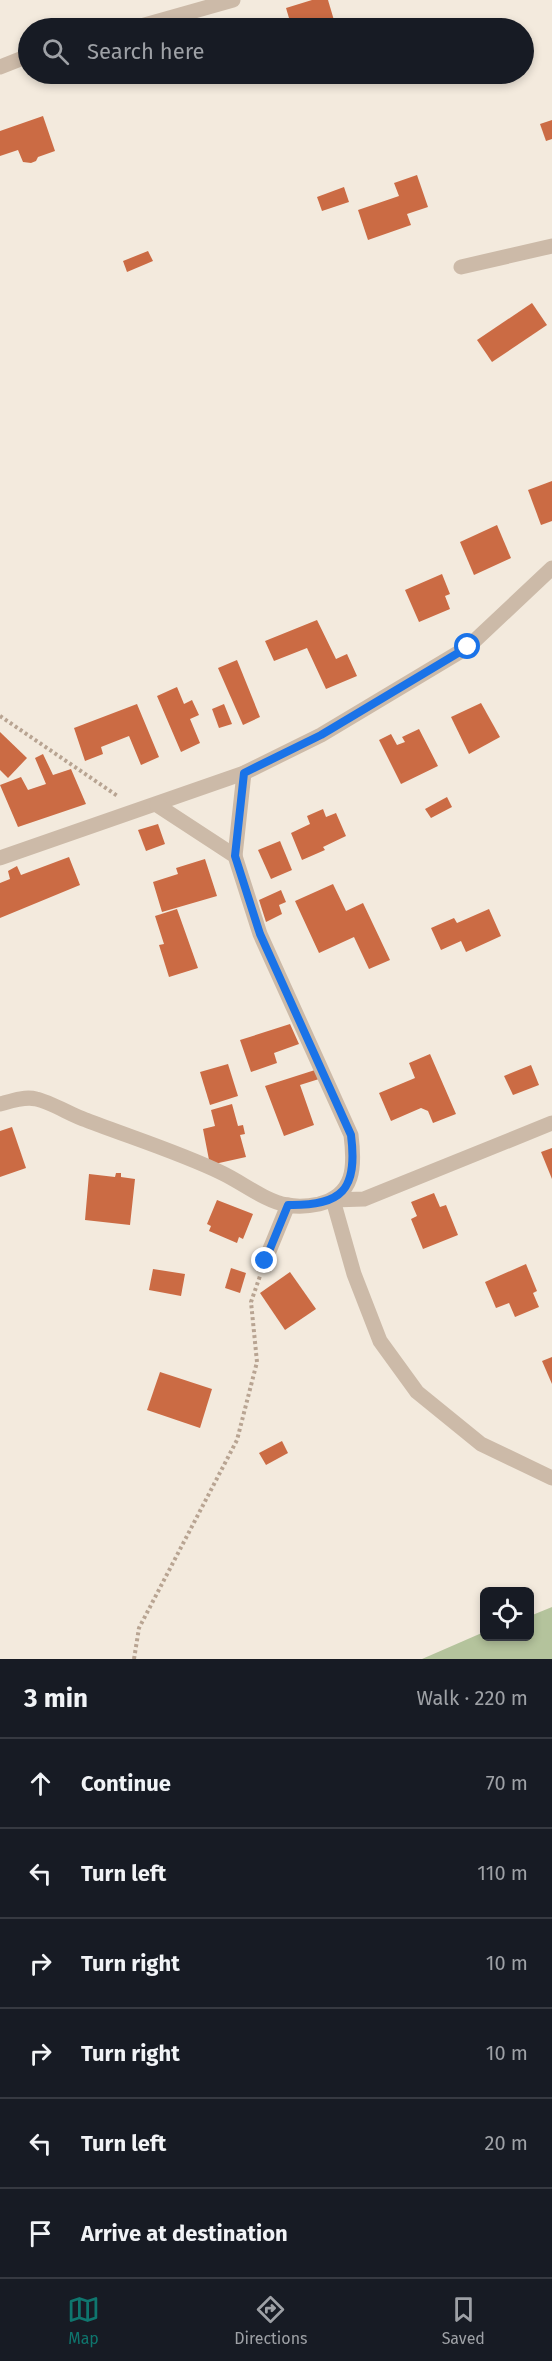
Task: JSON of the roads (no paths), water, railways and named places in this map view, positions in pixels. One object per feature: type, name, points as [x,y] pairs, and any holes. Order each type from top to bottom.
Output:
[{"type":"street","points":[[169,18],[233,0]]},
{"type":"street","points":[[0,67],[18,60]]},
{"type":"street","points":[[461,267],[552,246]]},
{"type":"street","points":[[0,858],[244,773],[321,735],[468,647],[552,568]]},
{"type":"street","points":[[244,773],[235,856],[260,934],[351,1135],[354,1155],[351,1176],[345,1188],[333,1200]]},
{"type":"street","points":[[156,805],[235,856]]},
{"type":"street","points":[[0,1104],[35,1098],[69,1114],[221,1172],[272,1199],[288,1205],[312,1206],[333,1200],[364,1199],[552,1123]]},
{"type":"street","points":[[333,1200],[354,1274],[380,1341],[417,1392],[481,1444],[552,1478]]},
{"type":"street","points":[[265,1261],[288,1205]]}]
